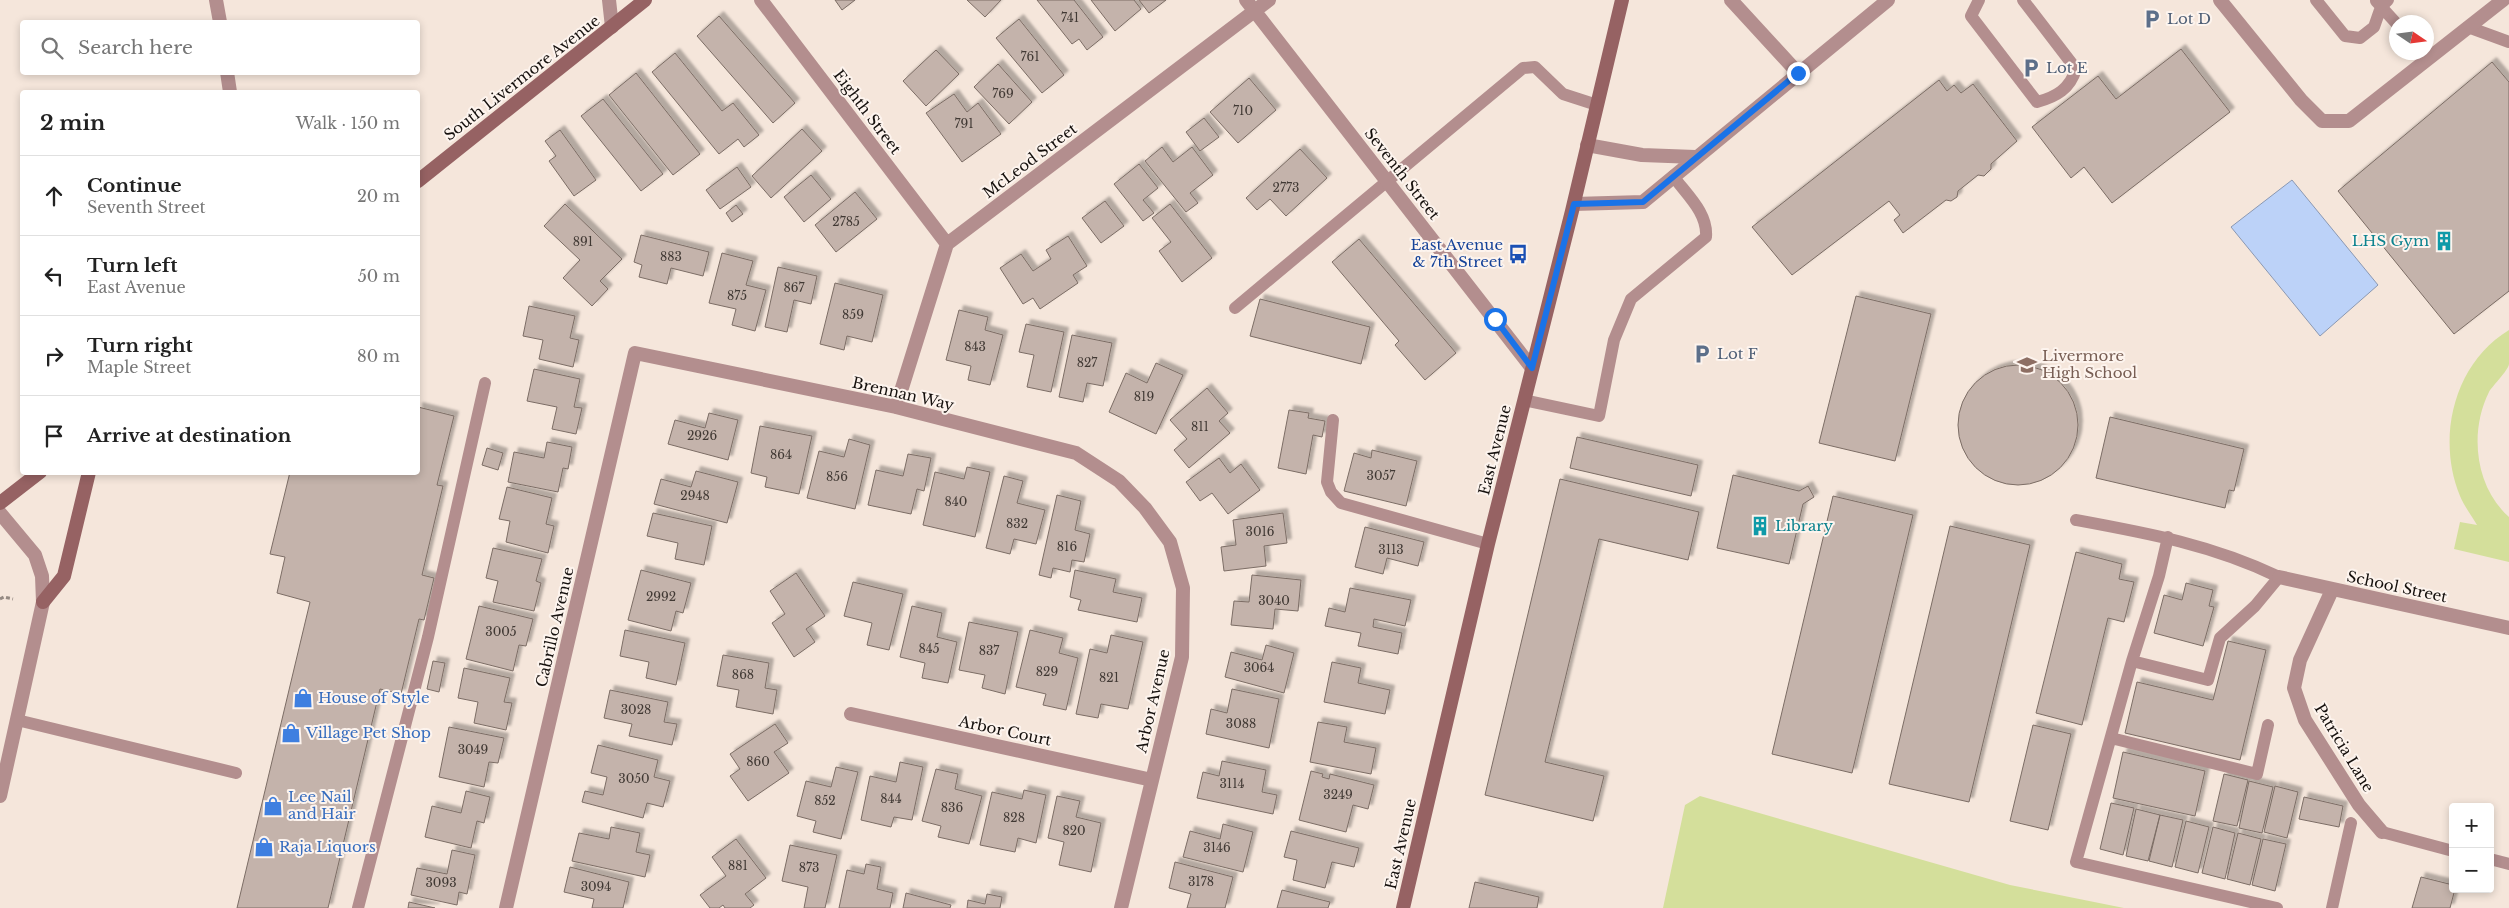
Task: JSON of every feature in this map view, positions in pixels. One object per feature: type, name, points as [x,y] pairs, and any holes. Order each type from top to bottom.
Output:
[{"type":"main road","name":"South Livermore Avenue","points":[[420,179],[646,0]]},
{"type":"main road","name":"East Avenue","points":[[1403,908],[1488,544],[1574,204],[1622,0]]},
{"type":"main road","points":[[0,503],[36,475]]},
{"type":"main road","points":[[43,602],[64,576],[88,475]]},
{"type":"street","points":[[216,0],[220,20]]},
{"type":"street","points":[[609,0],[612,27]]},
{"type":"street","name":"Eighth Street","points":[[761,0],[947,244]]},
{"type":"street","name":"McLeod Street","points":[[947,244],[1251,6],[1269,0]]},
{"type":"street","points":[[1731,0],[1798,73]]},
{"type":"street","points":[[1574,204],[1643,202],[1695,157],[1888,0]]},
{"type":"street","points":[[2220,0],[2301,100],[2322,121],[2349,121],[2420,60]]},
{"type":"street","points":[[2434,48],[2468,27],[2503,0]]},
{"type":"street","name":"Seventh Street","points":[[1251,6],[1532,368]]},
{"type":"street","points":[[227,75],[230,90]]},
{"type":"street","points":[[1587,145],[1642,155],[1695,157]]},
{"type":"street","points":[[896,407],[947,244]]},
{"type":"street","name":"Brennan Way","points":[[635,353],[896,407],[1076,454],[1119,481],[1145,508]]},
{"type":"street","name":"Cabrillo Avenue","points":[[506,908],[635,353]]},
{"type":"street","name":"Arbor Avenue","points":[[1121,908],[1182,656],[1183,588],[1170,542],[1145,508]]},
{"type":"street","points":[[0,513],[34,556],[42,576],[43,602],[0,796]]},
{"type":"street","name":"School Street","points":[[2278,577],[2509,628]]},
{"type":"street","name":"Patricia Lane","points":[[2332,590],[2300,660],[2294,688],[2305,720],[2358,805],[2382,832]]},
{"type":"street","name":"Arbor Court","points":[[851,714],[1152,780]]},
{"type":"lane","points":[[1979,0],[1971,16],[2037,102],[2054,98],[2072,81],[2076,69],[2023,0]]},
{"type":"lane","points":[[2316,0],[2345,36],[2360,38],[2374,27],[2381,2]]},
{"type":"lane","points":[[2381,2],[2390,15]]},
{"type":"lane","points":[[2468,27],[2509,42]]},
{"type":"lane","points":[[1235,308],[1523,68],[1535,67],[1563,94],[1597,105]]},
{"type":"lane","points":[[1524,400],[1599,416],[1614,340],[1631,300],[1706,237],[1707,224],[1702,214],[1673,176]]},
{"type":"lane","points":[[358,908],[428,637],[485,383]]},
{"type":"lane","points":[[1333,420],[1328,482],[1331,492],[1341,503],[1488,544]]},
{"type":"lane","points":[[2076,520],[2168,537],[2244,560],[2278,577],[2255,606],[2220,638],[2208,680],[2132,661]]},
{"type":"lane","points":[[2168,537],[2159,576],[2132,661],[2076,862],[2277,908]]},
{"type":"lane","points":[[18,720],[236,773]]},
{"type":"lane","points":[[2111,738],[2257,774],[2268,725]]},
{"type":"lane","points":[[2332,908],[2351,822]]},
{"type":"lane","points":[[2382,832],[2449,850]]},
{"type":"lane","points":[[2494,860],[2509,864]]},
{"type":"path","points":[[0,599],[4,597],[13,599]]},
{"type":"green space","points":[[2509,330],[2509,364],[2489,392],[2479,424],[2478,441],[2482,475],[2498,505],[2509,517],[2509,562],[2454,549],[2460,522],[2477,525],[2460,496],[2453,474],[2450,427],[2455,404],[2463,382],[2475,362],[2490,344]]},
{"type":"green space","points":[[1700,796],[2010,885],[2124,908],[1663,908],[1685,805]]},
{"type":"water","points":[[2292,180],[2378,285],[2320,336],[2231,227]]},
{"type":"building","points":[[835,0],[855,0],[842,10]]},
{"type":"building","points":[[967,0],[1001,0],[985,17]]},
{"type":"building","points":[[1037,0],[1074,0],[1103,37],[1087,50],[1079,39],[1072,44]]},
{"type":"building","points":[[1091,0],[1134,0],[1141,9],[1115,31]]},
{"type":"building","points":[[1139,0],[1166,0],[1149,13]]},
{"type":"building","points":[[719,16],[795,103],[773,123],[697,36]]},
{"type":"building","points":[[1019,19],[1064,75],[1042,93],[996,38]]},
{"type":"building","points":[[2181,49],[2230,112],[2112,203],[2084,167],[2071,178],[2032,127],[2098,76],[2116,99]]},
{"type":"building","points":[[936,50],[959,74],[926,106],[903,81]]},
{"type":"building","points":[[675,53],[722,111],[733,103],[759,135],[744,147],[738,139],[719,154],[652,72]]},
{"type":"building","name":"LHS Gym","points":[[2492,62],[2509,82],[2509,291],[2454,334],[2338,191]]},
{"type":"building","points":[[998,64],[1032,102],[1009,124],[974,87]]},
{"type":"building","points":[[636,73],[700,154],[673,175],[609,95]]},
{"type":"building","points":[[1249,78],[1276,110],[1238,143],[1210,112]]},
{"type":"building","points":[[1939,80],[1947,91],[1954,85],[1961,93],[1973,84],[2017,141],[1991,164],[1991,169],[1984,176],[1978,175],[1958,191],[1957,197],[1951,201],[1946,200],[1903,233],[1894,220],[1900,215],[1889,201],[1792,275],[1752,227]]},
{"type":"building","points":[[954,94],[967,112],[978,103],[1001,134],[962,162],[926,113]]},
{"type":"building","points":[[603,99],[663,174],[641,191],[581,116]]},
{"type":"building","points":[[1204,118],[1219,137],[1200,151],[1186,132]]},
{"type":"building","points":[[802,129],[822,151],[771,198],[752,176]]},
{"type":"building","points":[[560,130],[596,180],[574,196],[549,161],[556,156],[545,141]]},
{"type":"building","points":[[1162,147],[1173,162],[1192,147],[1213,175],[1190,193],[1198,203],[1186,212],[1145,161]]},
{"type":"building","points":[[1300,149],[1327,178],[1286,216],[1270,199],[1257,210],[1246,198]]},
{"type":"building","points":[[1139,164],[1158,188],[1143,200],[1154,213],[1143,221],[1114,184]]},
{"type":"building","points":[[737,167],[751,187],[720,209],[706,190]]},
{"type":"building","points":[[811,175],[831,199],[804,222],[784,197]]},
{"type":"building","points":[[855,192],[877,219],[836,252],[815,225]]},
{"type":"building","points":[[1105,201],[1124,226],[1101,243],[1082,218]]},
{"type":"building","points":[[565,204],[622,259],[600,281],[608,289],[592,306],[563,278],[580,260],[544,226]]},
{"type":"building","points":[[1170,204],[1212,258],[1182,282],[1159,251],[1171,242],[1152,218]]},
{"type":"building","points":[[736,205],[743,214],[732,222],[726,213]]},
{"type":"building","points":[[641,235],[709,252],[703,276],[671,268],[667,284],[639,277],[642,265],[634,262]]},
{"type":"building","points":[[1068,236],[1087,266],[1073,275],[1078,283],[1040,309],[1033,298],[1023,304],[1000,268],[1021,254],[1033,271],[1051,259],[1046,250]]},
{"type":"building","points":[[1359,239],[1456,353],[1425,380],[1395,345],[1399,341],[1332,262]]},
{"type":"building","points":[[722,253],[753,261],[746,285],[766,290],[755,331],[732,325],[736,309],[709,303]]},
{"type":"building","points":[[778,267],[817,276],[811,304],[794,300],[787,332],[765,327]]},
{"type":"building","points":[[835,283],[883,295],[872,342],[847,336],[844,350],[820,344]]},
{"type":"building","points":[[1856,296],[1931,314],[1895,461],[1819,443]]},
{"type":"building","points":[[1260,299],[1370,327],[1361,364],[1250,336]]},
{"type":"building","points":[[529,306],[575,316],[570,338],[579,340],[573,367],[539,359],[543,340],[523,336]]},
{"type":"building","points":[[959,310],[988,317],[985,330],[1003,335],[990,385],[968,380],[971,366],[946,360]]},
{"type":"building","points":[[1026,324],[1064,332],[1051,392],[1027,387],[1034,355],[1019,352]]},
{"type":"building","points":[[1072,335],[1112,343],[1103,386],[1087,383],[1083,402],[1059,397]]},
{"type":"building","points":[[1156,363],[1183,375],[1156,434],[1109,412],[1126,373],[1147,383]]},
{"type":"building","points":[[2018,365],[2041,369],[2061,382],[2074,402],[2078,425],[2074,448],[2061,468],[2041,481],[2018,485],[1995,481],[1975,468],[1962,448],[1958,425],[1962,402],[1975,382],[1995,369]]},
{"type":"building","points":[[534,369],[580,379],[574,407],[582,408],[576,434],[552,429],[557,407],[527,401]]},
{"type":"building","points":[[1207,388],[1228,413],[1219,421],[1230,433],[1189,468],[1174,450],[1187,439],[1170,420]]},
{"type":"building","points":[[420,408],[454,416],[437,485],[443,486],[422,575],[434,578],[424,620],[419,619],[401,694],[380,689],[328,908],[237,908],[310,602],[277,593],[285,557],[270,554],[289,475],[420,475]]},
{"type":"building","points":[[1289,410],[1309,413],[1308,418],[1325,421],[1322,437],[1313,435],[1306,474],[1278,468]]},
{"type":"building","points":[[709,413],[738,420],[728,460],[668,444],[675,420],[705,428]]},
{"type":"building","points":[[2110,417],[2244,449],[2234,491],[2229,490],[2225,508],[2096,478]]},
{"type":"building","points":[[760,426],[812,436],[799,494],[765,487],[767,477],[751,473]]},
{"type":"building","points":[[1577,437],[1698,465],[1691,496],[1570,468]]},
{"type":"building","points":[[849,439],[870,445],[855,509],[807,498],[819,451],[844,457]]},
{"type":"building","points":[[547,442],[572,447],[568,469],[563,468],[558,492],[508,482],[514,452],[544,458]]},
{"type":"building","points":[[487,448],[503,453],[498,470],[482,465]]},
{"type":"building","points":[[1372,450],[1417,461],[1406,506],[1344,491],[1354,453],[1371,458]]},
{"type":"building","points":[[908,454],[931,458],[924,491],[917,489],[911,514],[868,505],[876,470],[903,476]]},
{"type":"building","points":[[1219,458],[1230,473],[1241,464],[1260,490],[1228,514],[1212,493],[1200,501],[1186,482]]},
{"type":"building","points":[[967,467],[990,472],[975,537],[923,525],[935,472],[964,479]]},
{"type":"building","points":[[696,471],[738,482],[727,523],[654,504],[661,479],[691,487]]},
{"type":"building","name":"Library","points":[[1733,475],[1799,491],[1808,486],[1814,497],[1803,504],[1789,564],[1717,548]]},
{"type":"building","points":[[1004,476],[1023,481],[1017,503],[1045,510],[1036,544],[1014,539],[1010,554],[986,548]]},
{"type":"building","points":[[1560,479],[1699,512],[1688,560],[1599,539],[1545,762],[1604,776],[1593,821],[1485,795]]},
{"type":"building","points":[[507,487],[552,498],[546,524],[554,526],[548,553],[506,542],[510,521],[499,519]]},
{"type":"building","points":[[1057,495],[1081,501],[1075,530],[1090,534],[1084,562],[1072,560],[1070,572],[1053,568],[1051,578],[1039,575]]},
{"type":"building","points":[[1833,496],[1913,515],[1852,773],[1772,754]]},
{"type":"building","points":[[653,513],[712,526],[704,565],[675,559],[678,543],[647,536]]},
{"type":"building","points":[[1283,513],[1287,543],[1264,546],[1266,566],[1224,571],[1221,547],[1236,545],[1233,520]]},
{"type":"building","points":[[1950,526],[2030,545],[1969,802],[1889,784]]},
{"type":"building","points":[[1365,527],[1424,542],[1418,566],[1387,558],[1383,574],[1355,567]]},
{"type":"building","points":[[493,548],[542,559],[536,581],[541,583],[534,611],[493,602],[498,581],[486,578]]},
{"type":"building","points":[[2076,552],[2122,564],[2119,579],[2134,582],[2124,622],[2108,618],[2082,725],[2036,713]]},
{"type":"building","points":[[641,570],[691,583],[683,613],[676,611],[671,631],[628,620]]},
{"type":"building","points":[[1075,570],[1116,579],[1113,592],[1142,598],[1137,622],[1078,610],[1081,600],[1070,597]]},
{"type":"building","points":[[796,573],[825,616],[806,629],[815,642],[794,657],[772,623],[785,614],[770,591]]},
{"type":"building","points":[[1252,575],[1301,580],[1298,611],[1275,609],[1273,629],[1231,625],[1234,601],[1249,602]]},
{"type":"building","points":[[853,582],[903,594],[889,650],[867,645],[872,623],[844,616]]},
{"type":"building","points":[[2186,583],[2213,590],[2209,606],[2214,607],[2203,646],[2154,633],[2164,595],[2182,600]]},
{"type":"building","points":[[1350,588],[1411,600],[1405,626],[1374,619],[1373,627],[1402,633],[1398,654],[1358,646],[1361,633],[1325,626],[1329,608],[1345,612]]},
{"type":"building","points":[[479,606],[533,619],[526,646],[519,645],[513,671],[466,659]]},
{"type":"building","points":[[912,606],[942,613],[937,637],[957,642],[948,683],[922,678],[925,663],[900,657]]},
{"type":"building","points":[[969,622],[1018,632],[1005,694],[982,688],[985,675],[959,670]]},
{"type":"building","points":[[625,630],[685,643],[676,685],[646,678],[649,662],[620,656]]},
{"type":"building","points":[[1030,630],[1063,638],[1059,653],[1078,658],[1066,710],[1043,705],[1046,694],[1016,687]]},
{"type":"building","points":[[1111,635],[1143,642],[1128,709],[1101,704],[1098,718],[1076,714],[1090,649],[1107,653]]},
{"type":"building","points":[[2228,641],[2266,650],[2240,760],[2125,733],[2137,682],[2213,700]]},
{"type":"building","points":[[1266,645],[1294,653],[1284,693],[1225,677],[1231,652],[1262,660]]},
{"type":"building","points":[[723,655],[769,663],[765,688],[777,690],[773,714],[736,707],[739,690],[717,686]]},
{"type":"building","points":[[433,661],[445,663],[439,692],[427,689]]},
{"type":"building","points":[[1332,662],[1361,668],[1358,683],[1390,690],[1385,714],[1324,702]]},
{"type":"building","points":[[464,668],[510,678],[504,702],[512,703],[506,730],[474,723],[478,702],[458,698]]},
{"type":"building","points":[[1232,689],[1279,699],[1269,748],[1206,734],[1211,709],[1227,713]]},
{"type":"building","points":[[610,690],[668,702],[664,722],[677,724],[672,745],[629,736],[632,724],[604,718]]},
{"type":"building","points":[[1318,722],[1347,727],[1344,742],[1376,748],[1371,774],[1310,762]]},
{"type":"building","points":[[775,724],[788,743],[774,752],[789,773],[748,801],[730,776],[740,769],[730,754]]},
{"type":"building","points":[[2033,725],[2071,734],[2048,830],[2010,821]]},
{"type":"building","points":[[449,727],[504,738],[498,763],[489,762],[484,787],[439,777]]},
{"type":"building","points":[[598,745],[658,760],[654,777],[670,781],[663,807],[647,803],[643,818],[582,802],[585,791],[603,795],[607,777],[591,773]]},
{"type":"building","points":[[2123,752],[2205,771],[2195,816],[2113,798]]},
{"type":"building","points":[[1222,761],[1266,770],[1262,792],[1277,795],[1273,814],[1197,798],[1203,772],[1219,776]]},
{"type":"building","points":[[900,762],[923,767],[912,820],[894,817],[891,827],[861,820],[870,776],[896,782]]},
{"type":"building","points":[[836,767],[858,772],[841,839],[813,832],[816,821],[797,816],[806,781],[831,787]]},
{"type":"building","points":[[936,769],[958,774],[955,789],[982,796],[969,844],[938,837],[941,826],[922,821]]},
{"type":"building","points":[[1311,771],[1323,774],[1322,777],[1329,779],[1330,774],[1374,785],[1368,809],[1353,805],[1346,832],[1299,820]]},
{"type":"building","points":[[2224,774],[2248,780],[2237,826],[2213,821]]},
{"type":"building","points":[[2249,781],[2273,787],[2262,833],[2239,828]]},
{"type":"building","points":[[2275,786],[2298,792],[2287,838],[2264,832]]},
{"type":"building","points":[[1024,790],[1046,795],[1036,843],[1018,838],[1015,852],[980,845],[992,792],[1022,799]]},
{"type":"building","points":[[466,791],[490,797],[484,823],[477,821],[471,848],[425,837],[432,806],[461,813]]},
{"type":"building","points":[[1057,796],[1080,801],[1076,817],[1101,823],[1091,872],[1059,865],[1064,842],[1048,838]]},
{"type":"building","points":[[2304,797],[2343,806],[2339,827],[2299,819]]},
{"type":"building","points":[[2111,803],[2134,808],[2123,855],[2100,849]]},
{"type":"building","points":[[2136,809],[2160,815],[2148,861],[2126,856]]},
{"type":"building","points":[[2160,815],[2183,820],[2172,867],[2149,861]]},
{"type":"building","points":[[2186,821],[2209,827],[2198,873],[2175,867]]},
{"type":"building","points":[[1223,824],[1253,832],[1243,872],[1183,857],[1190,831],[1220,839]]},
{"type":"building","points":[[611,827],[640,833],[636,852],[650,855],[645,877],[572,861],[579,833],[609,839]]},
{"type":"building","points":[[2213,827],[2235,833],[2225,879],[2202,873]]},
{"type":"building","points":[[1291,831],[1359,848],[1354,867],[1332,862],[1325,888],[1293,880],[1297,860],[1284,857]]},
{"type":"building","points":[[2238,833],[2261,839],[2250,885],[2227,879]]},
{"type":"building","points":[[736,839],[766,878],[745,894],[754,905],[750,908],[725,908],[723,905],[719,908],[710,908],[700,895],[726,876],[712,857]]},
{"type":"building","points":[[2263,839],[2286,844],[2275,891],[2252,885]]},
{"type":"building","points":[[790,845],[837,855],[825,908],[804,908],[808,887],[782,881]]},
{"type":"building","points":[[452,850],[475,855],[467,894],[459,892],[457,905],[411,895],[417,868],[447,874]]},
{"type":"building","points":[[1175,862],[1233,877],[1225,908],[1187,908],[1191,894],[1169,888]]},
{"type":"building","points":[[866,864],[881,867],[877,889],[893,893],[890,908],[839,908],[847,870],[864,874]]},
{"type":"building","points":[[570,867],[629,882],[623,908],[592,908],[594,899],[564,892]]},
{"type":"building","points":[[2421,877],[2449,884],[2449,893],[2454,893],[2450,908],[2412,908]]},
{"type":"building","points":[[1475,882],[1539,897],[1537,908],[1469,908]]},
{"type":"building","points":[[1282,890],[1330,902],[1328,908],[1277,908]]},
{"type":"building","points":[[906,893],[951,905],[950,908],[903,908]]},
{"type":"building","points":[[987,894],[1002,897],[1000,908],[967,908],[968,900],[985,904]]},
{"type":"building","points":[[409,902],[435,908],[408,908]]},
{"type":"place","name":"Lot D","points":[[2152,19]]},
{"type":"place","name":"Lot E","points":[[2031,68]]},
{"type":"place","name":"LHS Gym","points":[[2444,241]]},
{"type":"place","name":"East Avenue & 7th Street","points":[[1518,254]]},
{"type":"place","name":"Lot F","points":[[1702,354]]},
{"type":"place","name":"Livermore High School","points":[[2027,365]]},
{"type":"place","name":"Library","points":[[1760,526]]},
{"type":"place","name":"House of Style","points":[[303,698]]},
{"type":"place","name":"Village Pet Shop","points":[[291,733]]},
{"type":"place","name":"Lee Nail and Hair","points":[[273,806]]},
{"type":"place","name":"Raja Liquors","points":[[264,847]]},
{"type":"route","points":[[1495,319],[1532,368],[1574,204],[1643,202],[1798,73]]}]
